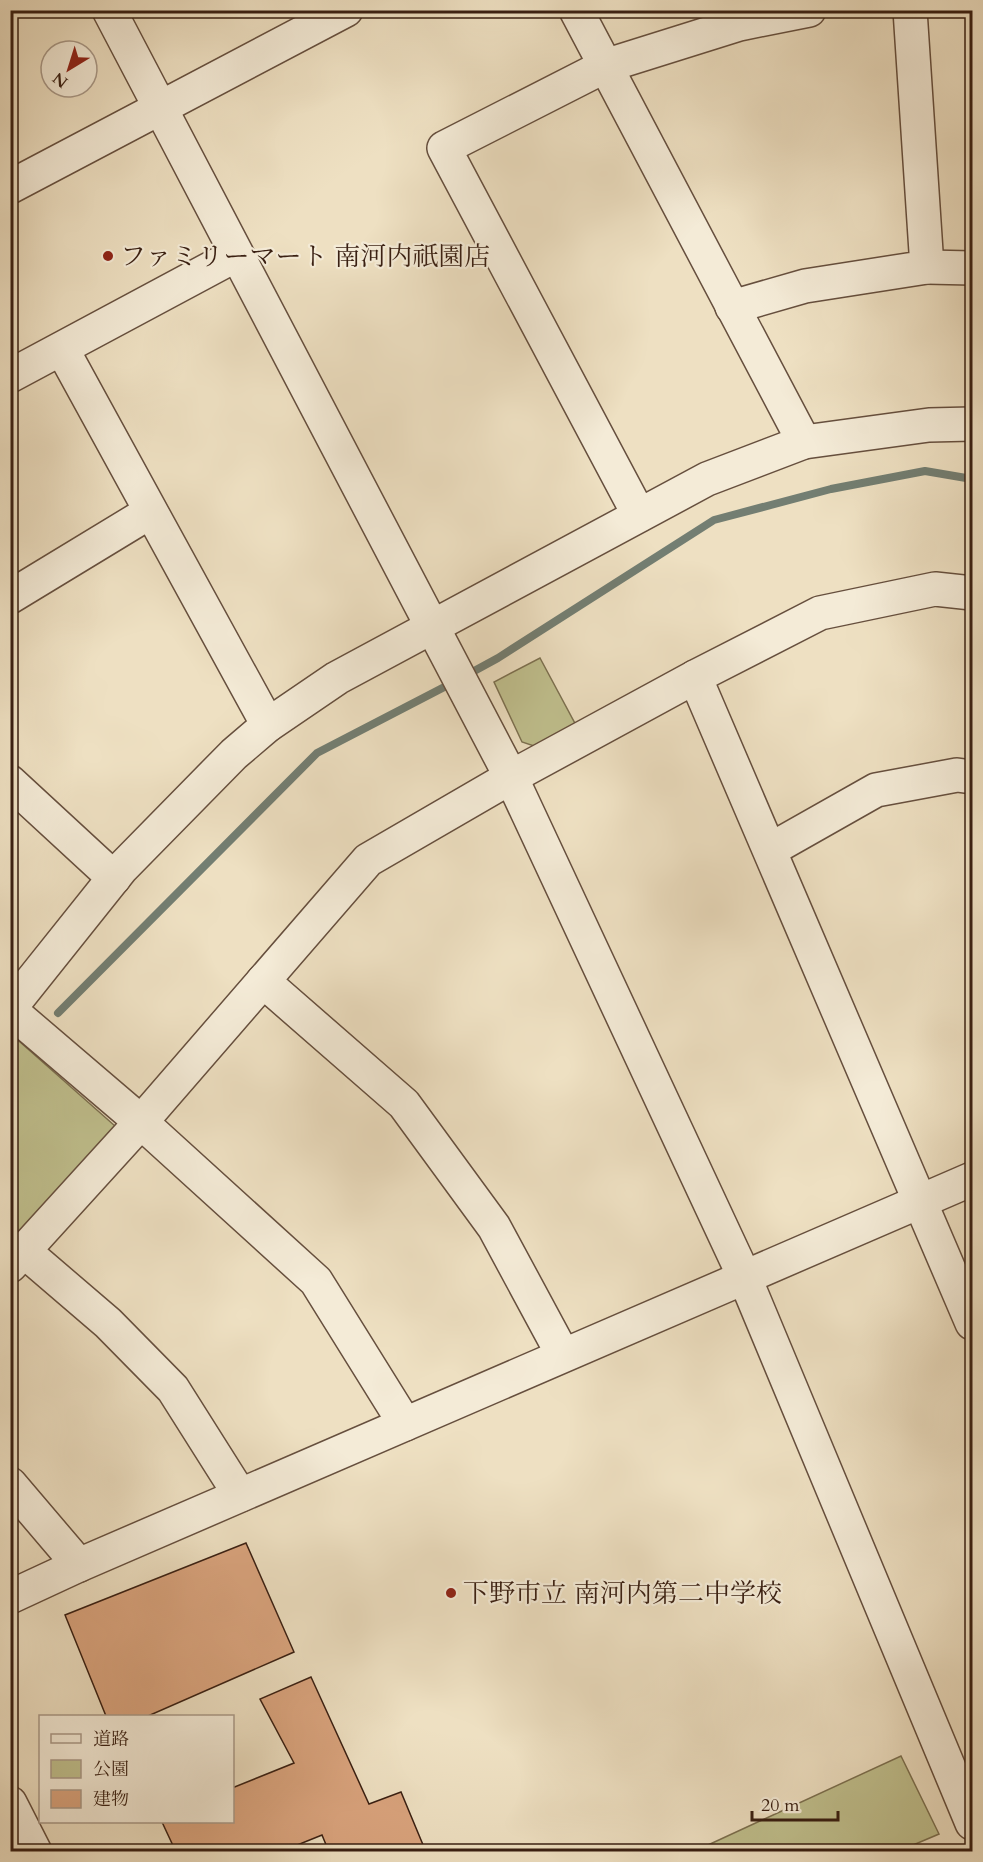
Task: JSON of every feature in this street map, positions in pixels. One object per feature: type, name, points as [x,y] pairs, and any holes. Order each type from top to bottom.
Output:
[{"type":"street","points":[[109,10],[511,777],[744,1276],[972,1819]]},
{"type":"street","points":[[10,187],[346,10]]},
{"type":"street","points":[[576,10],[804,442]]},
{"type":"street","points":[[639,515],[444,148],[605,66],[740,24],[809,10]]},
{"type":"street","points":[[910,10],[927,267]]},
{"type":"street","points":[[10,376],[236,255]]},
{"type":"street","points":[[732,307],[805,285],[927,267],[972,268]]},
{"type":"street","points":[[62,349],[268,725]]},
{"type":"street","points":[[405,1424],[316,1281],[141,1122],[10,1009],[114,878],[234,754],[268,725],[338,678],[438,638],[639,515],[707,479],[804,442],[929,424],[972,424]]},
{"type":"street","points":[[10,597],[150,512]]},
{"type":"street","points":[[240,1496],[173,1389],[108,1323],[17,1258],[141,1122],[368,860],[511,777],[820,613],[935,589],[972,592]]},
{"type":"street","points":[[696,677],[972,1323]]},
{"type":"street","points":[[770,850],[876,790],[957,775],[972,777]]},
{"type":"street","points":[[10,782],[114,878]]},
{"type":"street","points":[[262,981],[404,1104],[494,1227],[563,1355]]},
{"type":"street","points":[[10,1597],[744,1276],[972,1179]]},
{"type":"street","points":[[10,1484],[80,1565]]},
{"type":"street","points":[[10,1803],[35,1851]]},
{"type":"green space","points":[[540,658],[578,729],[543,749],[522,742],[494,682]]},
{"type":"green space","points":[[11,1034],[115,1126],[11,1246]]},
{"type":"green space","points":[[901,1756],[939,1834],[899,1851],[695,1851]]},
{"type":"building","points":[[246,1543],[294,1652],[150,1715],[106,1715],[65,1615]]},
{"type":"building","points":[[311,1677],[369,1804],[401,1792],[426,1852],[329,1852],[322,1835],[280,1852],[176,1852],[162,1823],[234,1823],[234,1787],[294,1763],[260,1699]]},
{"type":"waterway","points":[[465,676],[498,658],[714,520],[831,489],[925,471],[972,479]]},
{"type":"waterway","points":[[58,1013],[317,753],[454,682]]},
{"type":"place","name":"ファミリーマート 南河内祇園店","points":[[108,256]]},
{"type":"place","name":"下野市立 南河内第二中学校","points":[[451,1593]]}]
